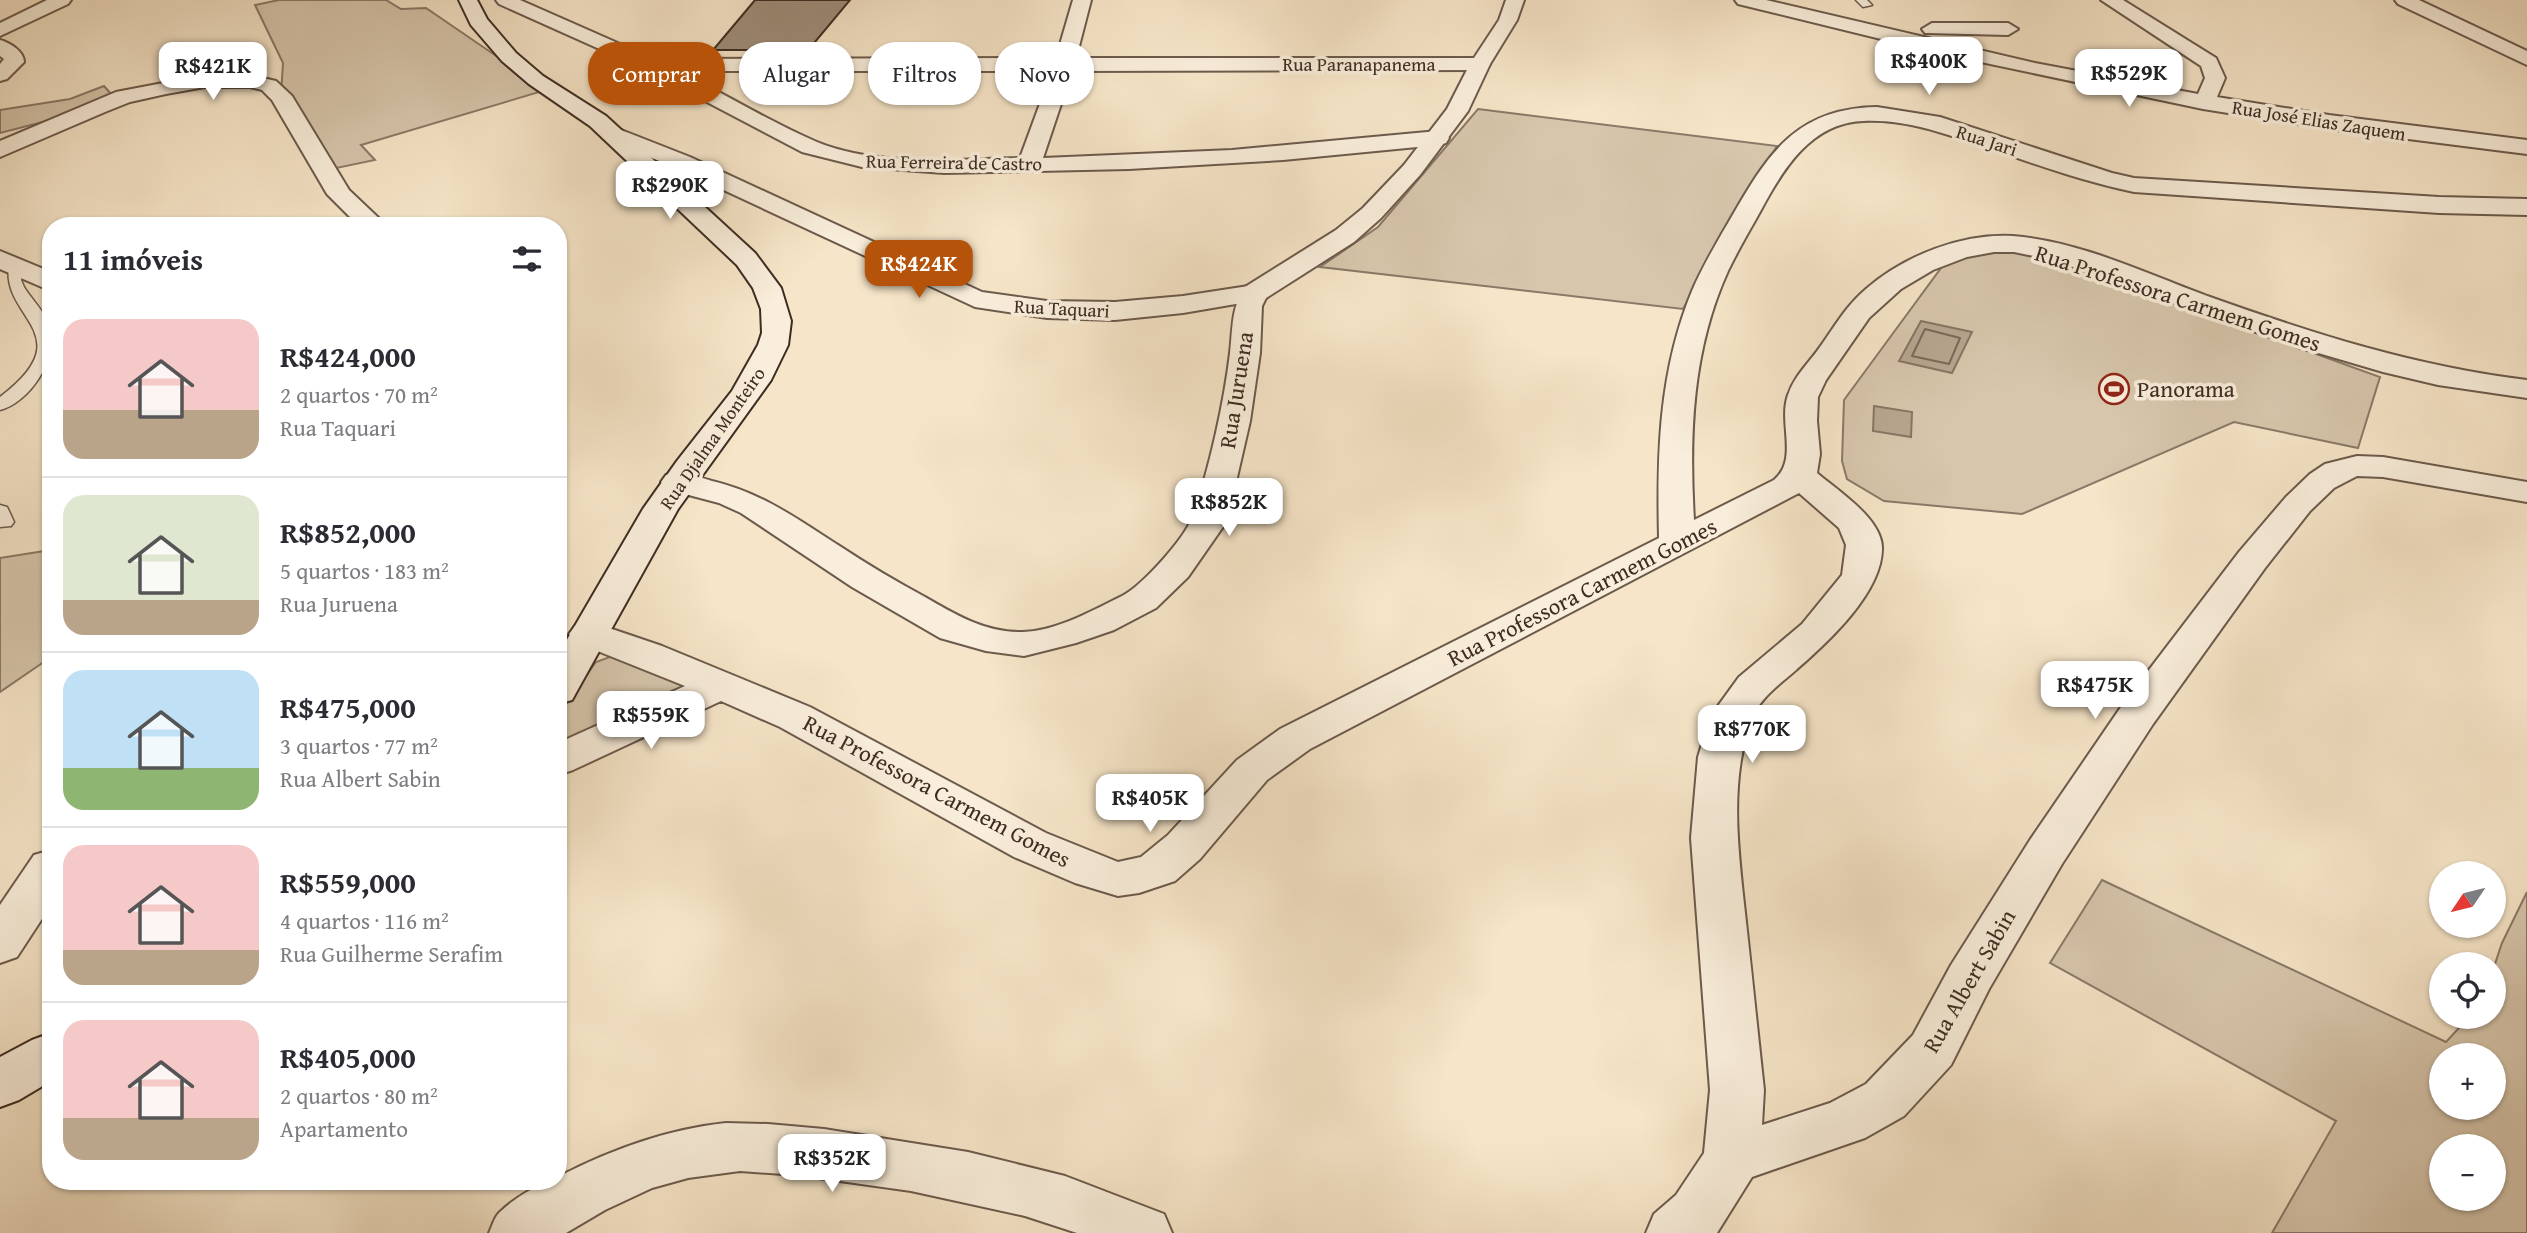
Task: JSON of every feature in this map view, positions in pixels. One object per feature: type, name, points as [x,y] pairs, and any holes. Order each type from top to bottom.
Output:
[{"type":"street","points":[[0,30],[62,0]]},
{"type":"street","name":"Rua Djalma Monteiro","points":[[468,0],[478,21],[509,57],[536,80],[598,121],[746,259],[767,284],[778,314],[774,344],[760,371],[678,482],[567,674]]},
{"type":"street","name":"Rua Ferreira de Castro","points":[[505,0],[599,42]]},
{"type":"street","points":[[1071,42],[1083,0]]},
{"type":"street","points":[[1255,293],[1345,236],[1380,204],[1438,138],[1457,111],[1480,64],[1500,34],[1515,0]]},
{"type":"street","name":"Rua José Elias Zaquem","points":[[1744,0],[2020,65],[2203,102],[2353,127],[2527,147]]},
{"type":"street","points":[[2110,0],[2209,62],[2216,71],[2216,81],[2203,102]]},
{"type":"street","points":[[2404,0],[2527,59]]},
{"type":"street","points":[[1867,29],[2008,29]]},
{"type":"street","points":[[2466,30],[2515,33]]},
{"type":"street","points":[[0,46],[14,57],[14,62],[0,76],[0,88]]},
{"type":"street","name":"Rua Paranapanema","points":[[1094,65],[1480,64]]},
{"type":"street","name":"Rua Paranapanema","points":[[725,65],[995,65]]},
{"type":"street","points":[[0,150],[124,97],[205,81],[250,81],[269,85],[281,96],[340,194],[364,217]]},
{"type":"street","name":"Rua Ferreira de Castro","points":[[725,103],[810,147],[838,157],[902,164],[1029,165],[1213,159],[1438,138]]},
{"type":"street","points":[[1029,165],[1050,105]]},
{"type":"street","name":"Rua Jari","points":[[1677,543],[1674,452],[1678,405],[1698,314],[1714,272],[1778,159],[1821,124],[1869,114],[1919,119],[2106,180],[2134,185],[2439,205],[2527,207]]},
{"type":"street","name":"Rua Taquari","points":[[611,133],[682,162],[975,299],[1020,308],[1100,313],[1145,311],[1255,293]]},
{"type":"street","name":"Rua Professora Carmem Gomes","points":[[589,634],[648,655],[795,717],[1030,845],[1118,879],[1139,876],[1158,869],[1184,846],[1252,770],[1295,739],[1786,487],[1799,476],[1804,457],[1799,422],[1800,400],[1809,382],[1862,308],[1882,289],[1917,268],[1957,250],[1980,245],[2013,245],[2053,253],[2311,342],[2398,368],[2459,381],[2527,389]]},
{"type":"street","points":[[8,263],[42,279]]},
{"type":"street","name":"Rua Juruena","points":[[678,482],[731,496],[753,506],[865,579],[954,630],[986,639],[1024,644],[1062,635],[1100,622],[1143,600],[1175,569],[1209,521],[1234,421],[1245,353],[1248,306],[1255,293]]},
{"type":"street","name":"Rua Albert Sabin","points":[[1732,1159],[1846,1121],[1885,1100],[1932,1050],[1969,979],[2046,852],[2138,714],[2252,560],[2298,504],[2322,481],[2337,471],[2357,466],[2383,467],[2527,492]]},
{"type":"street","points":[[1675,1233],[1697,1213],[1732,1159],[1737,1090],[1714,838],[1720,757],[1731,717],[1753,686],[1816,632],[1860,576],[1863,560],[1864,545],[1855,525],[1799,476]]},
{"type":"street","points":[[567,756],[719,686]]},
{"type":"street","points":[[0,944],[42,881]]},
{"type":"street","points":[[0,1084],[42,1060]]},
{"type":"street","points":[[518,1233],[532,1222],[601,1184],[658,1161],[713,1149],[777,1149],[902,1163],[1056,1199],[1143,1233]]},
{"type":"lane","points":[[8,263],[14,280],[42,328]]},
{"type":"lane","points":[[0,405],[26,384],[42,357]]},
{"type":"shaded area","points":[[279,0],[386,0],[401,9],[426,8],[546,90],[361,145],[375,160],[327,170],[281,94],[283,63],[255,5]]},
{"type":"shaded area","points":[[104,86],[111,94],[62,117],[0,133],[0,110],[70,99]]},
{"type":"shaded area","points":[[1478,109],[1777,146],[1683,309],[1320,267],[1378,227]]},
{"type":"shaded area","name":"Panorama","points":[[2027,250],[2380,377],[2358,448],[2234,422],[2022,514],[1884,501],[1847,479],[1842,461],[1844,400],[1952,253]]},
{"type":"shaded area","points":[[42,551],[42,663],[0,692],[0,558]]},
{"type":"shaded area","points":[[615,655],[693,688],[567,745],[567,702],[596,662]]},
{"type":"shaded area","points":[[2102,880],[2446,1042],[2458,1029],[2506,1029],[2506,952],[2499,952],[2527,892],[2527,1233],[2272,1233],[2336,1121],[2050,963]]},
{"type":"water","points":[[1921,321],[1972,332],[1952,373],[1899,361]]},
{"type":"water","points":[[1874,406],[1912,412],[1911,437],[1873,431]]},
{"type":"building","points":[[755,0],[850,0],[815,42],[739,42],[739,50],[725,50],[725,42],[720,42]]},
{"type":"place","name":"Panorama","points":[[2114,389]]}]
